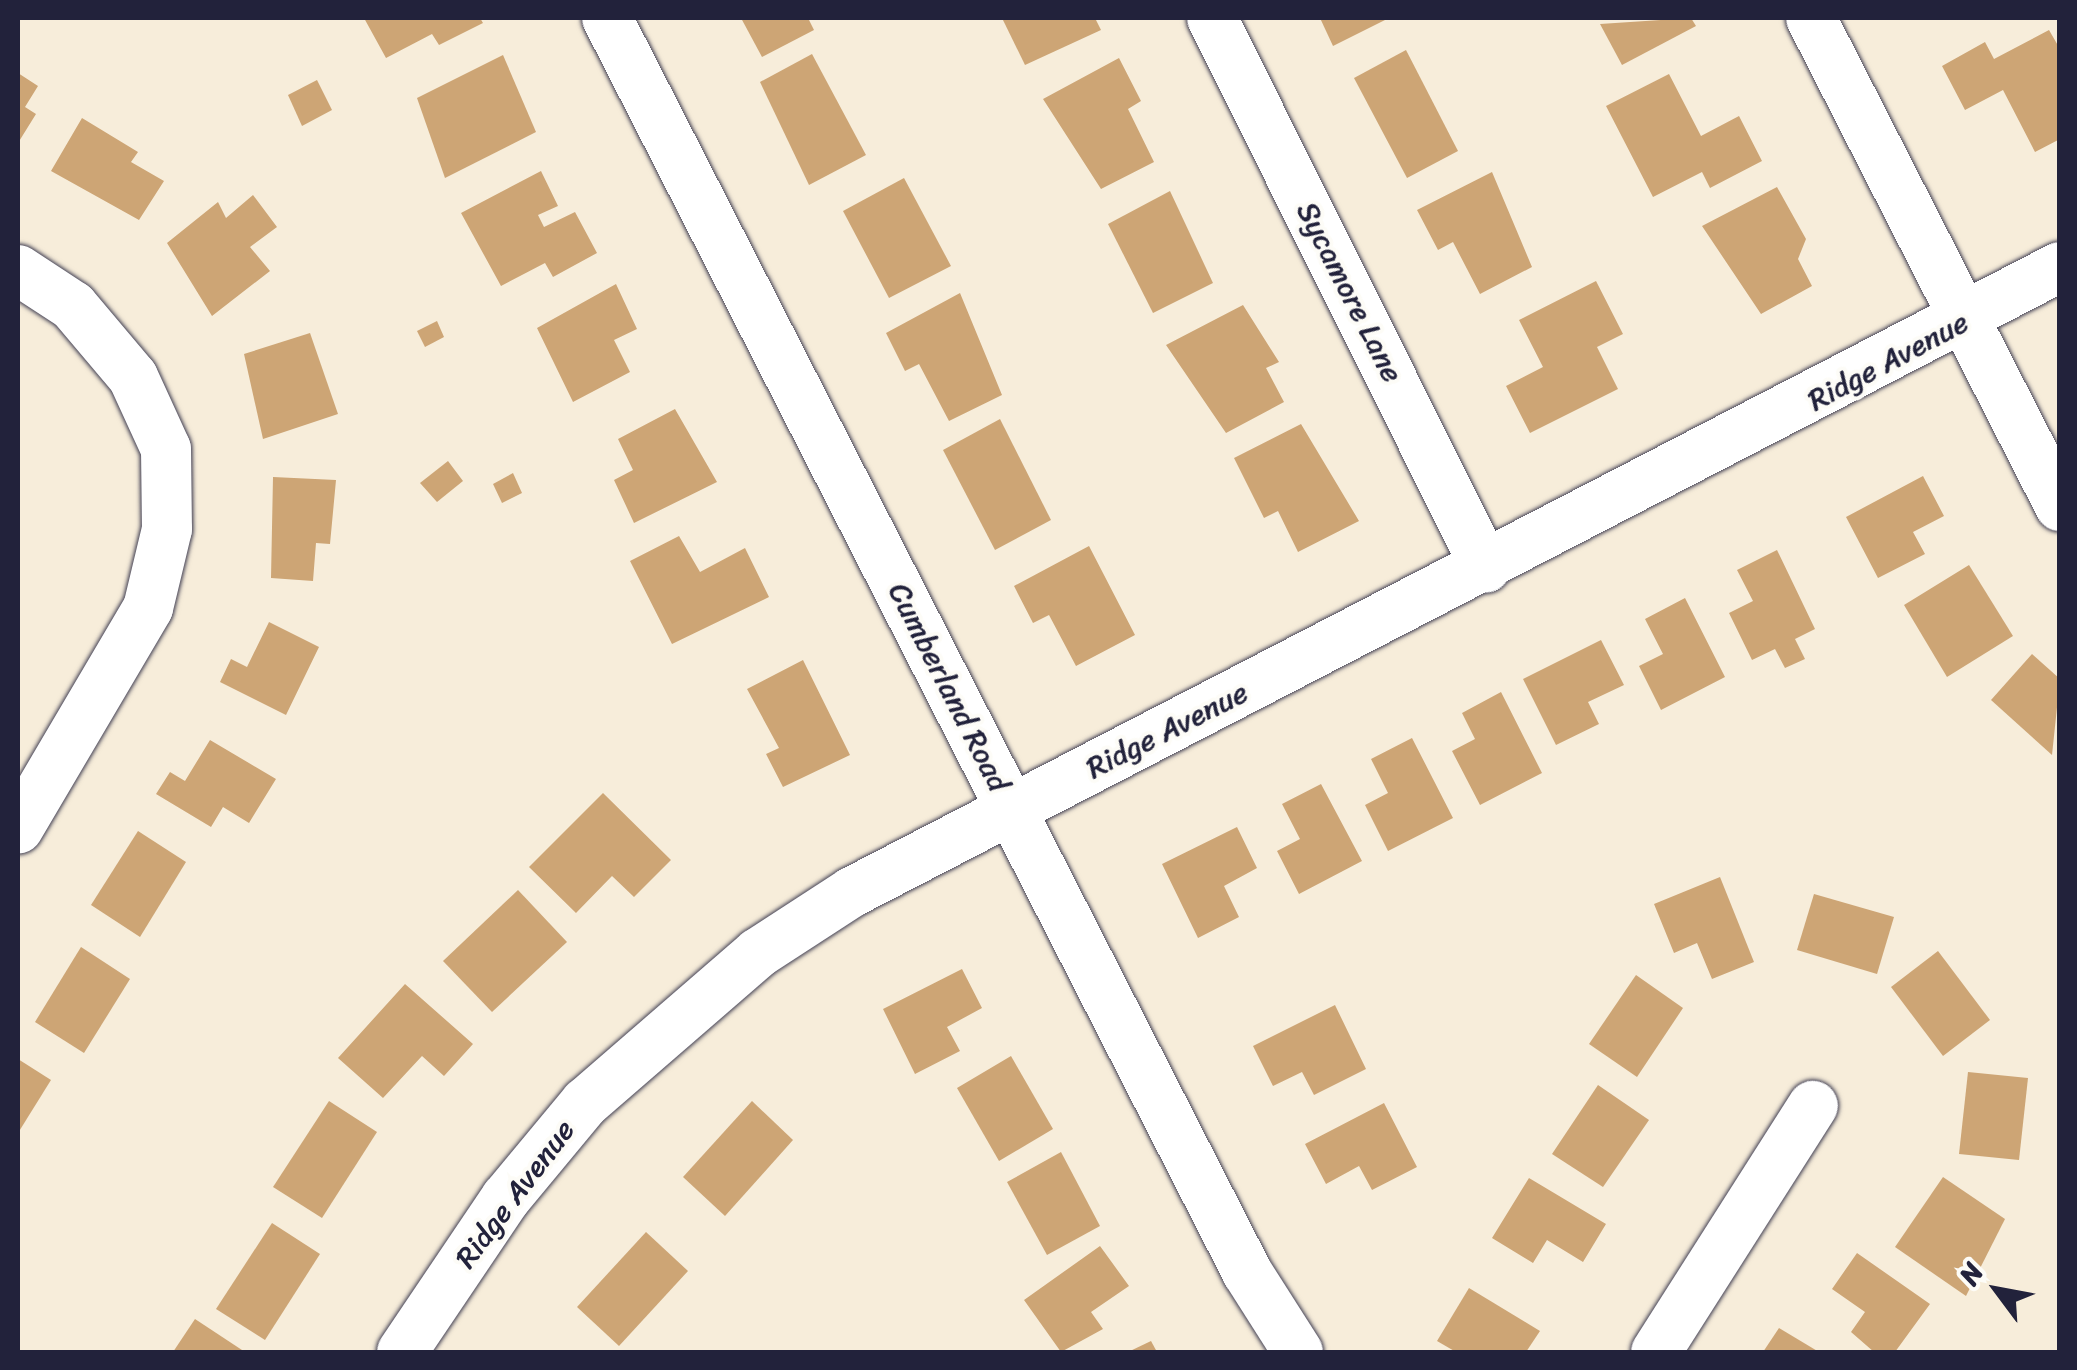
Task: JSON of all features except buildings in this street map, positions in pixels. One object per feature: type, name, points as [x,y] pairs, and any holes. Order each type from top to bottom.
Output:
[{"type":"street","name":"Cumberland Road","points":[[607,18],[1247,1272],[1298,1352]]},
{"type":"street","name":"Sycamore Lane","points":[[1212,18],[1486,568]]},
{"type":"street","points":[[1810,18],[2060,506]]},
{"type":"street","name":"Ridge Avenue","points":[[402,1352],[506,1198],[672,1020],[852,892],[1486,568],[2060,268]]},
{"type":"street","points":[[18,270],[73,306],[133,377],[166,448],[167,529],[148,608],[18,829]]},
{"type":"street","points":[[1656,1352],[1812,1106]]}]
